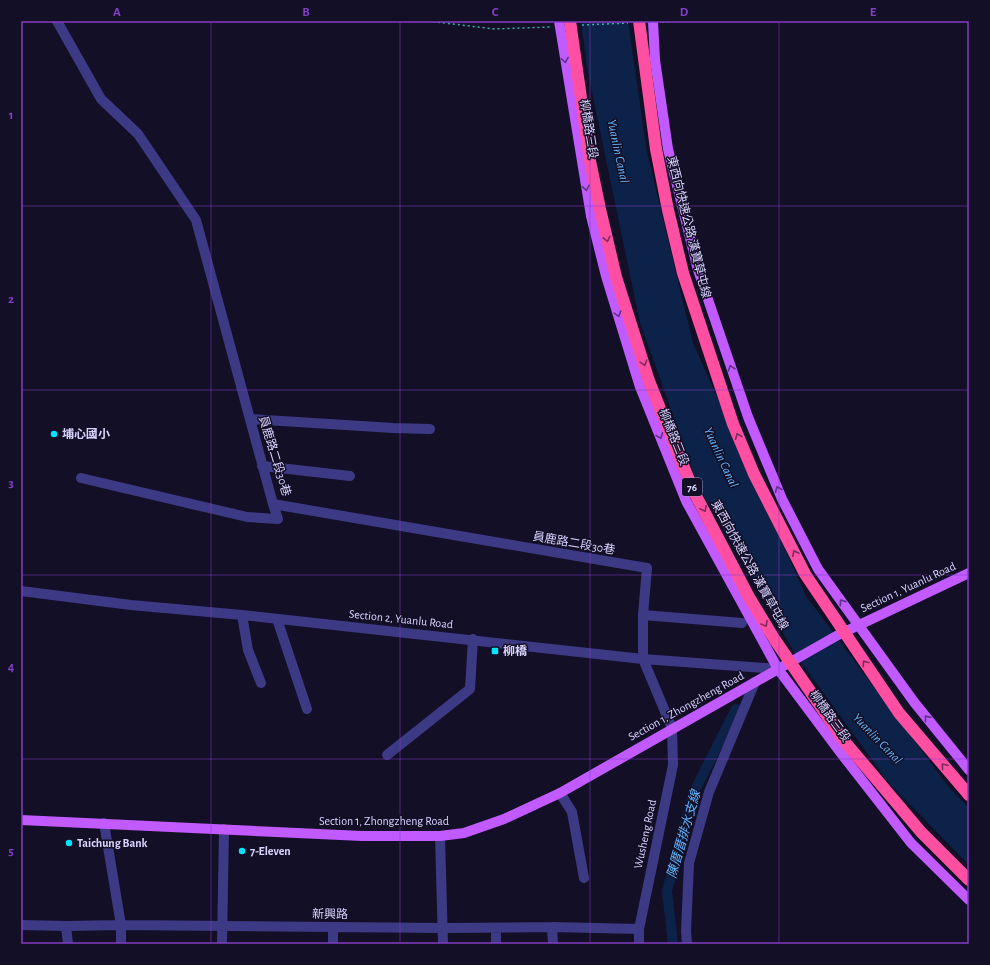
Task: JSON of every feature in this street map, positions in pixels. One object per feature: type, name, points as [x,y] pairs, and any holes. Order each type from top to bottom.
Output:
[{"type":"highway","name":"東西向快速公路 漢寶草屯線","points":[[637,22],[656,149],[668,210],[683,273],[739,438],[754,474],[806,574],[899,713],[969,795]]},
{"type":"highway","name":"東西向快速公路 漢寶草屯線","points":[[563,23],[590,161],[616,277],[649,381],[694,492],[749,597],[775,640],[845,742],[921,832],[969,880]]},
{"type":"main road","points":[[654,21],[655,60],[668,149],[698,270],[748,417],[782,499],[818,568],[914,702],[969,770]]},
{"type":"main road","name":"柳橋路三段","points":[[563,23],[590,216],[606,276],[640,387],[686,501],[778,668],[840,752],[911,843],[969,900]]},
{"type":"main road","name":"Section 1, Yuanlu Road","points":[[838,635],[969,573]]},
{"type":"main road","name":"Section 1, Zhongzheng Road","points":[[21,820],[362,836],[440,836],[464,833],[504,819],[560,793],[838,635]]},
{"type":"street","name":"員鹿路二段30巷","points":[[57,21],[101,99],[138,134],[196,220],[273,504],[647,568],[643,615],[643,658],[672,728]]},
{"type":"street","points":[[250,419],[430,429]]},
{"type":"street","points":[[262,466],[350,476]]},
{"type":"street","points":[[81,478],[247,517],[278,519],[273,504]]},
{"type":"street","name":"Section 2, Yuanlu Road","points":[[21,591],[132,605],[278,618],[643,658],[778,668]]},
{"type":"street","points":[[242,615],[248,650],[261,683]]},
{"type":"street","points":[[643,615],[742,623]]},
{"type":"street","points":[[278,618],[307,709]]},
{"type":"street","points":[[387,755],[470,689],[473,639]]},
{"type":"street","points":[[687,944],[686,932],[689,863],[709,792],[755,682]]},
{"type":"street","name":"Wusheng Road","points":[[639,944],[639,929],[672,765],[672,728]]},
{"type":"street","points":[[560,793],[572,812],[584,878]]},
{"type":"street","points":[[104,823],[122,944]]},
{"type":"street","points":[[222,944],[224,829]]},
{"type":"street","points":[[440,836],[443,944]]},
{"type":"street","name":"新興路","points":[[21,925],[443,928],[552,927],[639,929]]},
{"type":"street","points":[[66,926],[68,944]]},
{"type":"street","points":[[333,927],[333,944]]},
{"type":"street","points":[[552,927],[553,944]]},
{"type":"street","points":[[496,928],[496,944]]},
{"type":"path","points":[[428,21],[494,29],[563,23]]},
{"type":"path","points":[[582,25],[637,22]]},
{"type":"water","name":"Yuanlin Canal","points":[[581,21],[628,21],[647,152],[693,343],[806,596],[948,786],[969,808],[969,865],[889,783],[795,654],[699,487],[640,323],[587,68]]},
{"type":"waterway","name":"陳厝厝排水支線","points":[[673,944],[667,891],[693,794],[736,709]]},
{"type":"place","name":"埔心國小","points":[[54,434]]},
{"type":"place","name":"柳橋","points":[[495,651]]},
{"type":"place","name":"Taichung Bank","points":[[69,843]]},
{"type":"place","name":"7-Eleven","points":[[242,851]]}]
